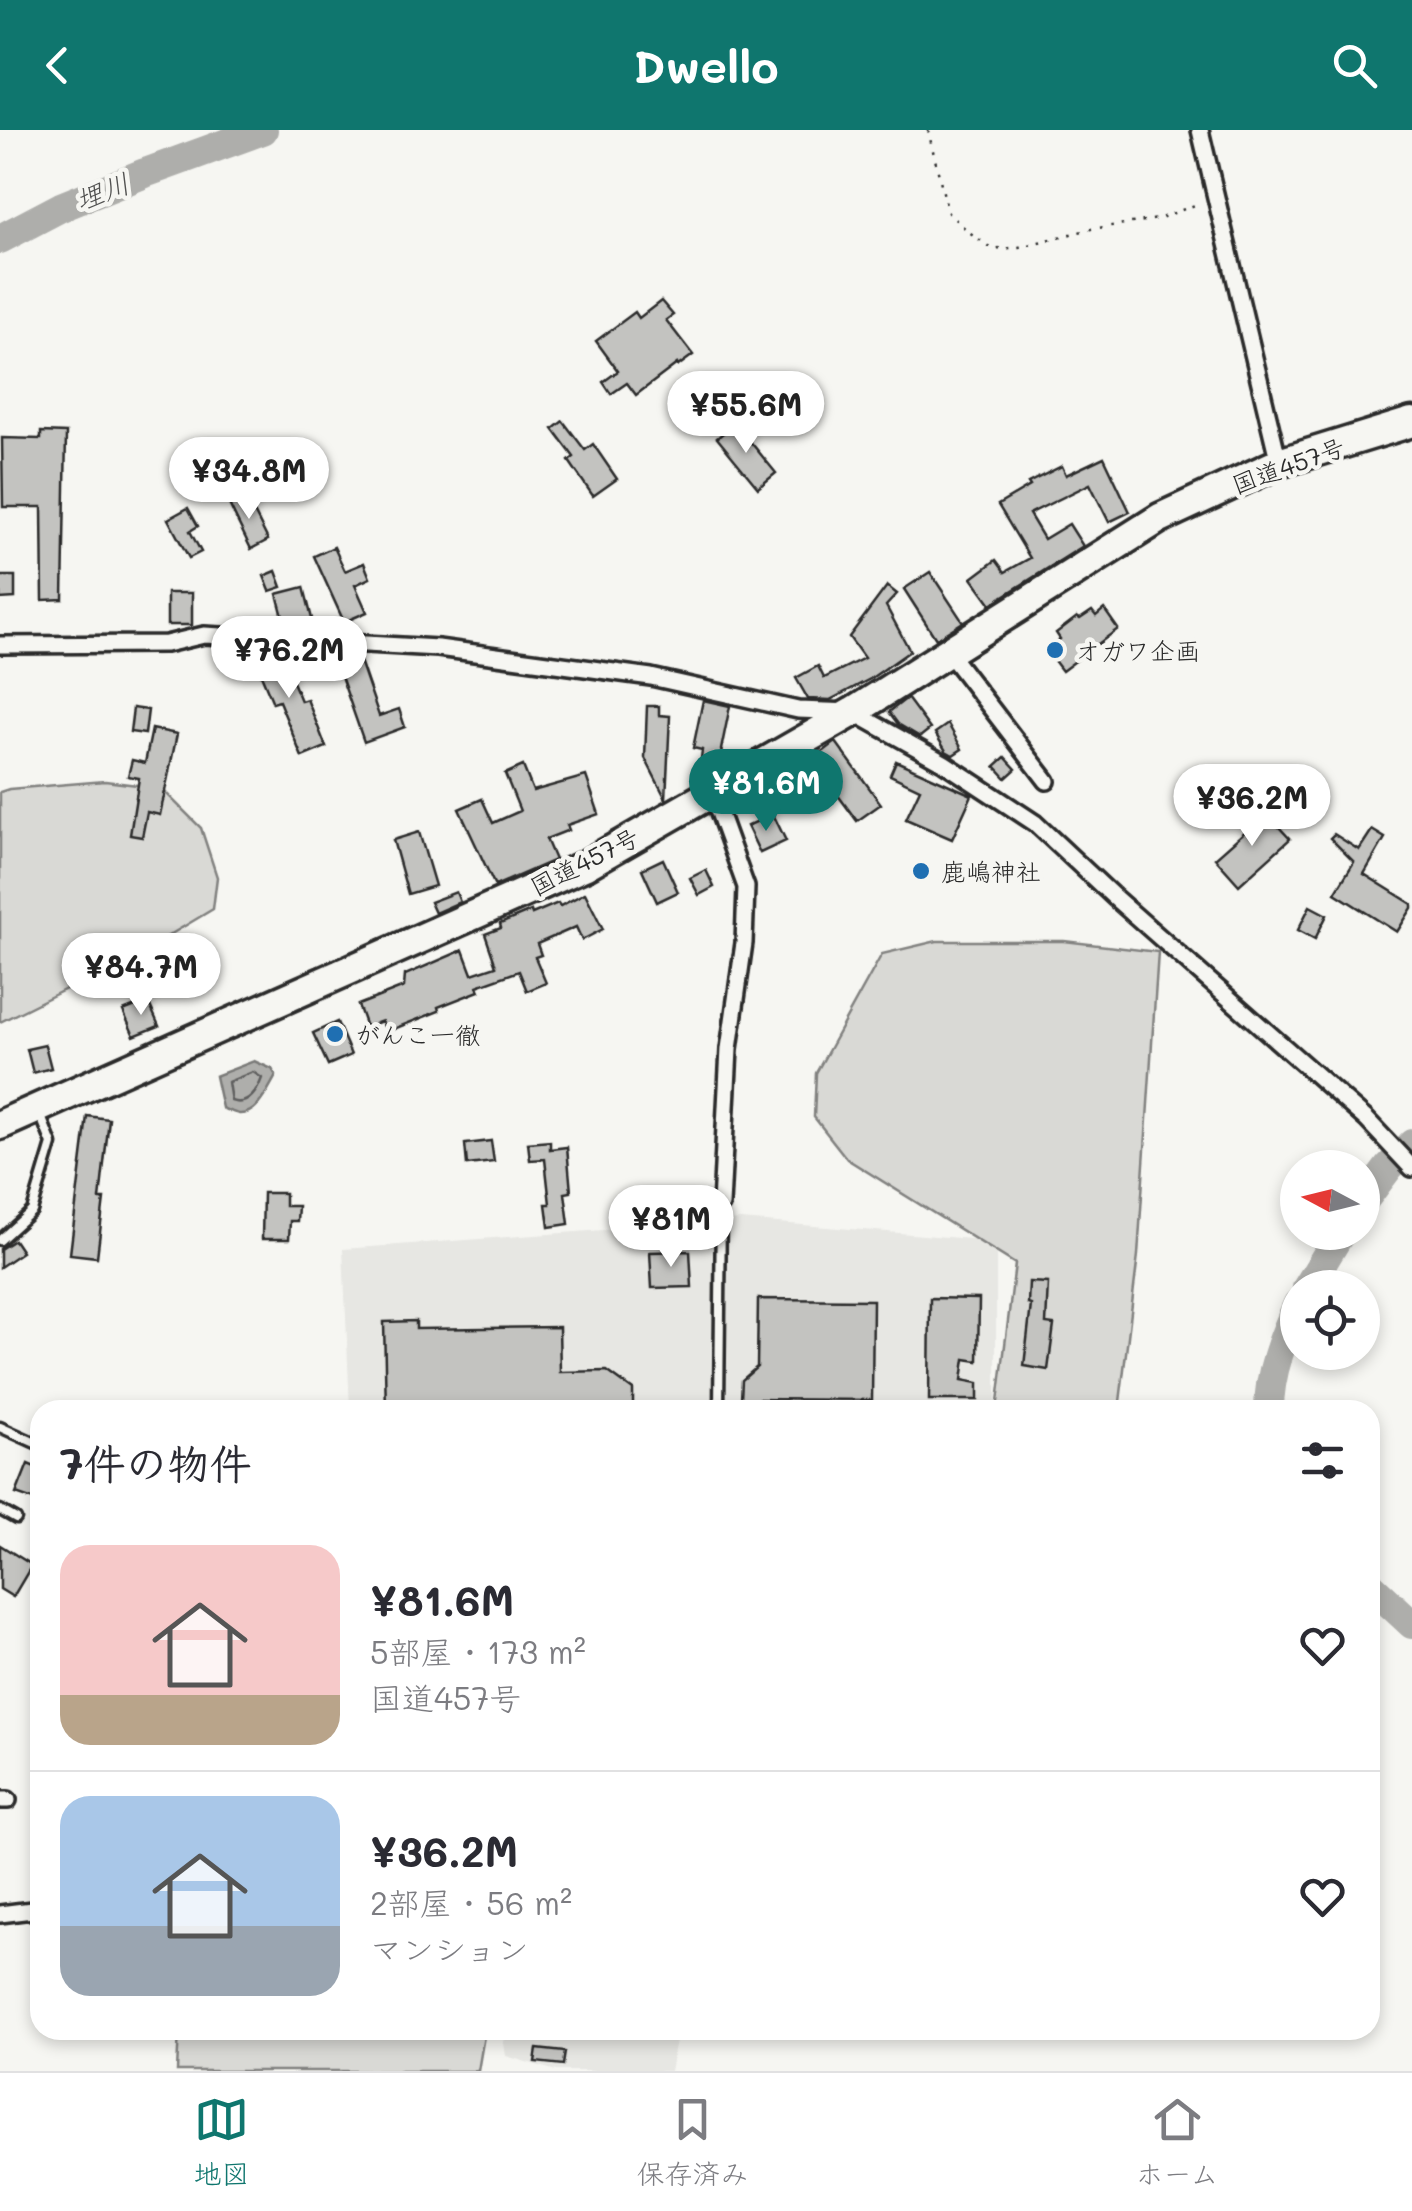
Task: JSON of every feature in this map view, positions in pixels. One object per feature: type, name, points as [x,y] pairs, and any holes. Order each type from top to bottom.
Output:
[{"type":"highway","name":"国道457号","points":[[0,1125],[584,866],[852,712],[1160,518],[1279,463],[1412,422]]},
{"type":"street","points":[[1200,130],[1279,463]]},
{"type":"street","points":[[0,646],[166,644],[204,635],[438,648],[651,676],[798,710],[852,712],[944,762],[1035,823],[1367,1120],[1412,1168]]},
{"type":"street","points":[[948,652],[1047,781]]},
{"type":"street","points":[[712,793],[746,887],[744,942],[729,1049],[721,1206]]},
{"type":"street","points":[[0,1914],[30,1910]]},
{"type":"lane","points":[[0,1240],[32,1211],[52,1144],[38,1108]]},
{"type":"lane","points":[[720,1400],[721,1206]]},
{"type":"lane","points":[[0,1426],[30,1440]]},
{"type":"lane","points":[[0,1510],[16,1518]]},
{"type":"path","points":[[928,130],[948,213],[988,246],[1002,249],[1158,219],[1216,198]]},
{"type":"shaded area","points":[[105,781],[161,788],[201,828],[217,877],[213,909],[148,948],[0,1022],[0,792]]},
{"type":"shaded area","points":[[937,941],[1064,941],[1158,952],[1138,1255],[1120,1400],[998,1400],[1015,1264],[847,1159],[814,1117],[816,1073],[882,954]]},
{"type":"shaded area","points":[[741,1220],[996,1241],[996,1400],[350,1400],[343,1249]]},
{"type":"shaded area","points":[[179,2040],[483,2040],[478,2071],[177,2071]]},
{"type":"shaded area","points":[[504,2040],[676,2040],[670,2071],[556,2071],[506,2056]]},
{"type":"water","points":[[254,1061],[272,1069],[276,1076],[262,1100],[246,1113],[222,1108],[215,1076]]},
{"type":"building","points":[[661,301],[673,315],[666,320],[693,355],[636,395],[627,383],[611,394],[603,382],[618,371],[596,341],[635,312],[639,318]]},
{"type":"building","points":[[563,421],[585,450],[593,444],[617,479],[593,496],[569,461],[574,457],[553,429]]},
{"type":"building","points":[[735,423],[776,473],[758,488],[717,438]]},
{"type":"building","points":[[41,432],[66,433],[63,599],[43,600],[42,507],[3,507],[2,438],[41,439]]},
{"type":"building","points":[[1104,457],[1130,512],[1109,522],[1090,484],[1029,514],[1044,539],[1069,524],[1083,546],[991,604],[972,578],[996,560],[1005,572],[1030,558],[998,505],[1030,486],[1028,483],[1062,466],[1066,475]]},
{"type":"building","points":[[246,496],[268,540],[251,549],[229,504]]},
{"type":"building","points":[[188,508],[198,526],[190,531],[201,552],[189,558],[168,519]]},
{"type":"building","points":[[334,547],[345,571],[364,563],[370,578],[355,585],[367,612],[344,622],[314,556]]},
{"type":"building","points":[[276,571],[282,587],[270,591],[264,576]]},
{"type":"building","points":[[930,572],[963,622],[936,639],[904,589]]},
{"type":"building","points":[[0,576],[15,576],[15,598],[0,599]]},
{"type":"building","points":[[887,586],[897,594],[886,606],[910,651],[830,700],[808,699],[796,678],[818,666],[824,678],[864,658],[849,637]]},
{"type":"building","points":[[304,587],[313,623],[286,628],[277,594]]},
{"type":"building","points":[[167,593],[192,593],[192,625],[167,625]]},
{"type":"building","points":[[1104,609],[1118,629],[1062,671],[1046,650],[1060,639],[1056,633],[1077,617],[1092,611],[1096,616]]},
{"type":"building","points":[[250,649],[265,650],[267,654],[280,650],[301,701],[307,699],[326,747],[302,757],[279,701],[273,703]]},
{"type":"building","points":[[358,655],[379,716],[399,709],[405,727],[364,742],[335,659]]},
{"type":"building","points":[[907,698],[930,729],[920,737],[898,724],[889,712]]},
{"type":"building","points":[[703,700],[730,706],[721,750],[730,763],[710,773],[701,759],[702,750],[693,748]]},
{"type":"building","points":[[647,706],[659,706],[659,715],[670,716],[666,799],[645,758]]},
{"type":"building","points":[[133,708],[148,710],[145,734],[130,732]]},
{"type":"building","points":[[948,724],[962,749],[953,755],[935,733]]},
{"type":"building","points":[[152,729],[177,734],[160,815],[147,812],[142,837],[130,835],[139,778],[128,776],[132,760],[145,763]]},
{"type":"building","points":[[836,742],[881,804],[857,821],[812,760]]},
{"type":"building","points":[[1005,757],[1016,769],[1006,778],[995,766]]},
{"type":"building","points":[[896,761],[972,795],[952,839],[906,819],[920,789],[890,775]]},
{"type":"building","points":[[523,766],[533,791],[586,776],[599,814],[567,825],[569,830],[546,839],[555,860],[495,886],[459,809],[482,799],[493,823],[520,811],[505,774]]},
{"type":"building","points":[[1266,813],[1290,839],[1239,885],[1215,858]]},
{"type":"building","points":[[773,814],[786,841],[760,853],[747,826]]},
{"type":"building","points":[[1372,830],[1385,838],[1364,874],[1412,904],[1397,932],[1335,893],[1354,862],[1330,838],[1334,834],[1359,850]]},
{"type":"building","points":[[419,832],[435,886],[408,894],[393,840]]},
{"type":"building","points":[[663,859],[678,892],[657,902],[642,869]]},
{"type":"building","points":[[706,870],[714,887],[699,895],[690,878]]},
{"type":"building","points":[[456,892],[460,902],[435,913],[430,902]]},
{"type":"building","points":[[585,893],[603,929],[582,940],[576,927],[537,944],[541,955],[535,957],[546,983],[527,991],[519,971],[477,986],[479,991],[386,1032],[382,1021],[366,1027],[358,1005],[404,987],[405,975],[463,950],[472,974],[496,966],[485,934],[531,911],[532,914],[558,903],[560,906]]},
{"type":"building","points":[[1310,906],[1327,915],[1315,939],[1298,930]]},
{"type":"building","points":[[148,1001],[159,1026],[134,1036],[123,1011]]},
{"type":"building","points":[[337,1022],[351,1055],[328,1065],[313,1033]]},
{"type":"building","points":[[45,1045],[51,1068],[33,1073],[27,1049]]},
{"type":"building","points":[[87,1116],[109,1119],[97,1257],[70,1254]]},
{"type":"building","points":[[491,1141],[494,1162],[467,1165],[465,1144]]},
{"type":"building","points":[[550,1141],[550,1149],[567,1147],[571,1192],[565,1193],[569,1224],[549,1227],[545,1159],[530,1160],[528,1143]]},
{"type":"building","points":[[263,1193],[285,1193],[285,1206],[298,1206],[297,1221],[290,1221],[289,1239],[262,1239]]},
{"type":"building","points":[[14,1240],[22,1252],[0,1267],[0,1249]]},
{"type":"building","points":[[690,1251],[692,1287],[652,1288],[650,1252]]},
{"type":"building","points":[[1029,1282],[1048,1283],[1046,1324],[1054,1325],[1048,1370],[1024,1366],[1031,1305]]},
{"type":"building","points":[[930,1298],[979,1299],[978,1361],[965,1359],[962,1380],[978,1383],[978,1400],[929,1400]]},
{"type":"building","points":[[758,1299],[873,1300],[872,1400],[741,1399],[742,1380],[757,1367]]},
{"type":"building","points":[[416,1321],[416,1329],[559,1327],[560,1372],[607,1371],[633,1390],[633,1400],[386,1400],[384,1322]]},
{"type":"building","points":[[28,1464],[30,1465],[30,1499],[16,1494]]},
{"type":"building","points":[[0,1545],[30,1564],[30,1568],[13,1597],[0,1589]]},
{"type":"building","points":[[537,2049],[565,2052],[563,2065],[535,2062]]},
{"type":"waterway","name":"埋川","points":[[0,239],[61,207],[263,130]]},
{"type":"waterway","points":[[1380,1179],[1412,1144]]},
{"type":"waterway","points":[[1318,1270],[1330,1250]]},
{"type":"waterway","points":[[1270,1400],[1280,1350]]},
{"type":"waterway","points":[[1380,1594],[1412,1624]]},
{"type":"place","name":"オガワ企画","points":[[1055,650]]},
{"type":"place","name":"鹿嶋神社","points":[[921,871]]},
{"type":"place","name":"がんこ一徹","points":[[335,1034]]}]
